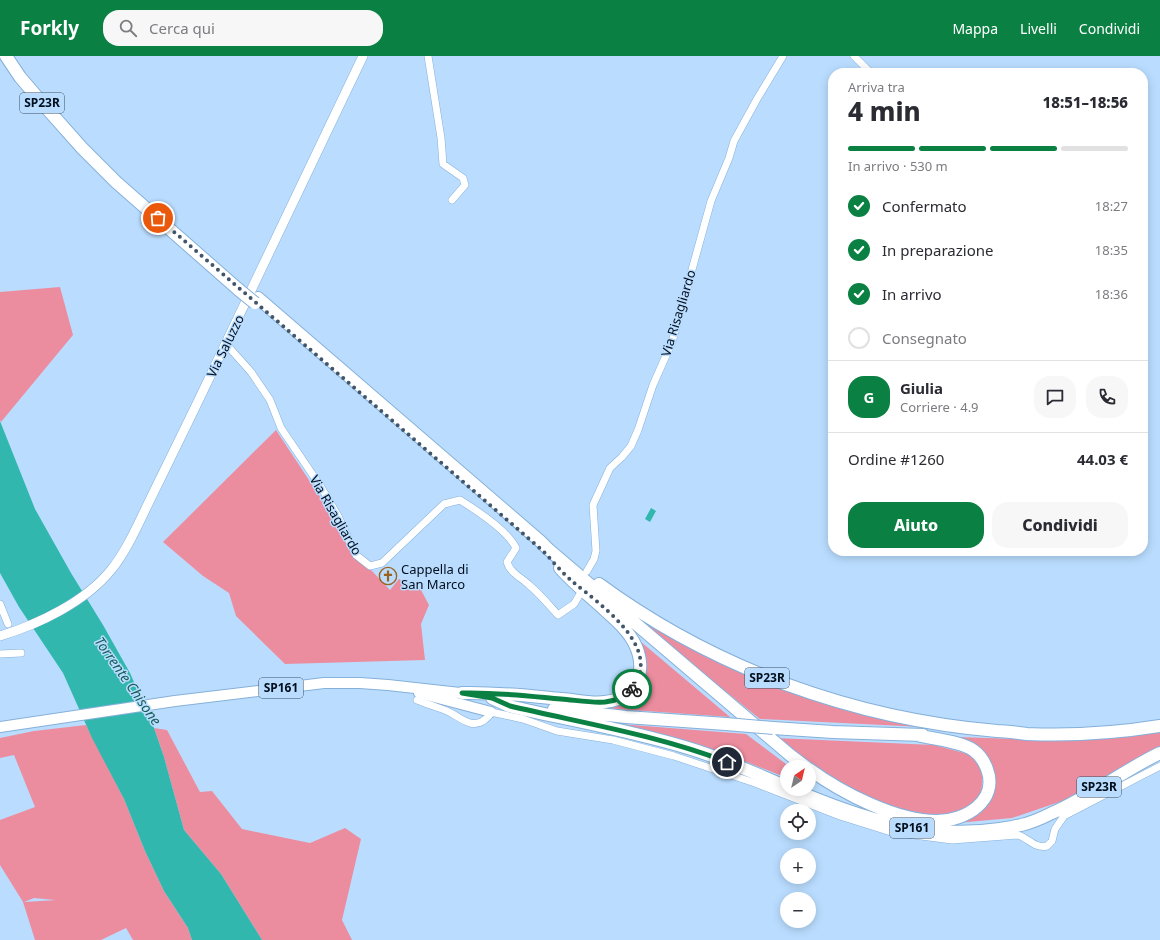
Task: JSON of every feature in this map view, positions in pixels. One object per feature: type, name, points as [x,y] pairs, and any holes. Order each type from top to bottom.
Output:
[{"type":"highway","name":"SP23R","points":[[6,56],[20,76],[50,112],[87,153],[116,182],[241,287]]},
{"type":"highway","name":"SP23R","points":[[13,56],[54,108],[86,145],[120,179],[241,287],[541,545],[737,718],[790,760]]},
{"type":"highway","name":"SP23R","points":[[541,545],[550,546],[605,589],[669,630],[722,658],[771,679],[839,703],[937,724],[1026,734],[1088,733],[1132,730],[1160,726]]},
{"type":"highway","name":"SP23R","points":[[541,545],[548,549],[797,760]]},
{"type":"highway","name":"SP161","points":[[462,693],[480,692],[606,702],[622,697],[631,690],[635,684],[640,673],[640,658],[638,650],[629,635],[615,619],[570,580],[541,545]]},
{"type":"highway","name":"SP161","points":[[492,698],[568,711],[773,728],[917,735],[955,734],[1012,736],[1026,734]]},
{"type":"highway","name":"SP161","points":[[492,698],[510,706],[638,734],[689,748],[751,771],[780,784]]},
{"type":"highway","points":[[816,774],[851,795],[901,815],[938,821],[958,818],[976,809],[983,800],[989,786],[988,772],[980,757],[967,747],[917,735]]},
{"type":"highway","name":"SP23R","points":[[816,779],[826,786],[859,803],[887,815],[934,826],[966,828],[996,826],[1037,820],[1053,813],[1129,769],[1160,753]]},
{"type":"highway","name":"SP161","points":[[809,796],[871,818],[928,830],[955,832],[989,830],[1021,826],[1037,820]]},
{"type":"main road","name":"Via Saluzzo","points":[[0,636],[16,631],[67,606],[95,585],[111,570],[124,550],[226,344],[363,56]]},
{"type":"main road","name":"SP161","points":[[0,727],[175,701],[324,683],[388,685],[462,693],[492,698]]},
{"type":"main road","points":[[388,685],[491,712]]},
{"type":"main road","points":[[0,734],[37,721]]},
{"type":"street","points":[[428,56],[441,138],[443,164],[463,178],[465,185],[452,200]]},
{"type":"street","name":"Via Risagliardo","points":[[587,571],[594,559],[596,551],[593,505],[610,468],[631,446],[638,430],[653,385],[672,342],[711,201],[729,158],[734,141],[783,56]]},
{"type":"street","points":[[854,56],[866,68]]},
{"type":"street","name":"Via Risagliardo","points":[[226,344],[250,372],[270,400],[281,428],[321,487],[338,516],[356,555],[370,566],[382,563],[444,504],[460,500],[484,515],[510,538],[516,548],[507,562],[508,566],[535,590],[558,615],[574,604],[580,594]]},
{"type":"street","points":[[0,604],[8,624]]},
{"type":"street","points":[[0,654],[21,653]]},
{"type":"street","points":[[418,700],[447,711],[472,724],[483,721],[490,715],[491,712],[523,719],[557,731],[613,740],[674,756],[755,783],[840,816],[891,832],[952,840],[1018,834],[1034,844],[1047,846],[1052,840],[1055,829],[1064,816],[1160,766]]},
{"type":"shaded area","points":[[60,287],[73,335],[1,422],[0,292]]},
{"type":"shaded area","points":[[276,430],[330,512],[351,553],[372,571],[390,590],[399,579],[421,590],[429,605],[421,624],[425,660],[285,664],[236,616],[229,593],[203,576],[163,542]]},
{"type":"shaded area","points":[[621,605],[740,672],[837,707],[943,728],[760,719]]},
{"type":"shaded area","points":[[634,636],[730,717],[589,707],[613,705],[637,693],[646,673],[643,654]]},
{"type":"shaded area","points":[[607,723],[746,734],[781,760],[780,775],[744,761]]},
{"type":"shaded area","points":[[86,725],[124,799],[145,851],[164,891],[188,928],[192,940],[133,940],[126,928],[101,940],[35,940],[23,902],[0,865],[0,820],[35,807],[14,755],[0,758],[0,738],[34,731]],"holes":[[[34,898],[56,900],[24,902]]]},
{"type":"shaded area","points":[[154,728],[167,730],[200,792],[212,791],[242,829],[310,843],[345,828],[361,839],[342,920],[352,940],[262,940],[221,874],[184,830],[164,757]]},
{"type":"shaded area","points":[[1160,729],[1160,750],[1065,800],[1012,818],[957,823],[980,813],[993,792],[994,771],[981,751],[957,737],[1049,740],[1121,737]]},
{"type":"shaded area","points":[[776,738],[934,745],[972,755],[983,772],[981,795],[964,810],[943,817],[883,806],[825,776],[816,769],[816,760],[804,760]]},
{"type":"water","name":"Torrente Chisone","points":[[0,421],[35,509],[130,673],[154,728],[164,757],[184,830],[221,874],[262,940],[192,940],[188,928],[164,891],[145,851],[124,799],[92,738],[63,673],[19,607],[0,573]]},
{"type":"water","points":[[651,508],[656,511],[650,522],[645,519]]},
{"type":"way so far","points":[[158,218],[542,550],[570,580],[615,619],[634,642],[640,658],[640,673],[632,689]]},
{"type":"place","name":"Cappella di San Marco","points":[[388,576]]},
{"type":"route","points":[[632,689],[622,697],[606,702],[480,692],[462,693],[492,698],[510,706],[556,717],[638,734],[689,748],[727,762]]}]
